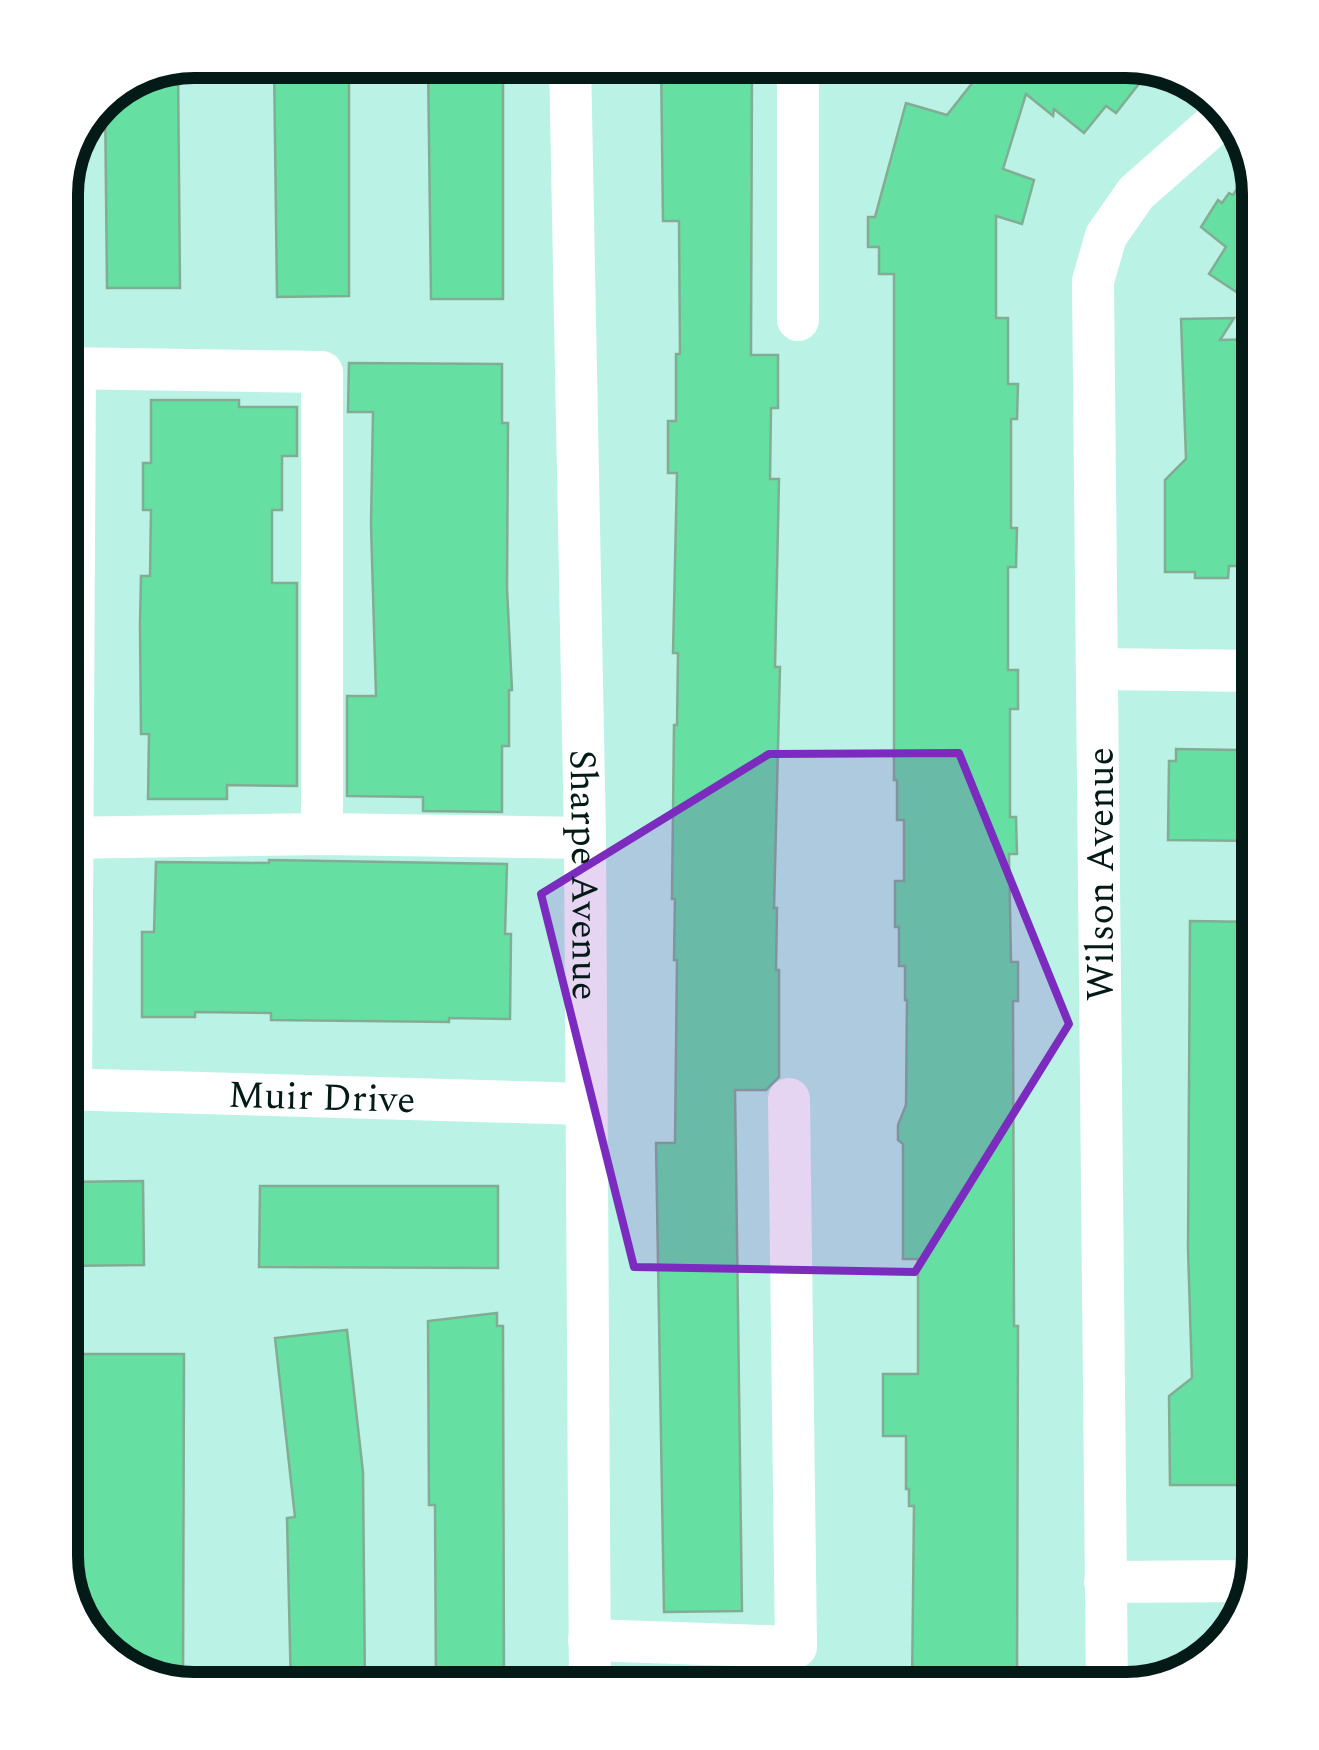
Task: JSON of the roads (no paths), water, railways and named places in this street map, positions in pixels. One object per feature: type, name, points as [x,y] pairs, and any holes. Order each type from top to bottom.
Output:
[{"type":"street","name":"Sharpe Avenue","points":[[570,77],[585,838],[590,1673]]},
{"type":"street","points":[[798,78],[798,320]]},
{"type":"street","name":"Wilson Avenue","points":[[1107,1673],[1093,281],[1106,236],[1136,193],[1216,122]]},
{"type":"street","points":[[78,368],[322,372],[322,834]]},
{"type":"street","points":[[1098,669],[1242,670]]},
{"type":"street","points":[[78,838],[322,834],[585,838]]},
{"type":"street","name":"Muir Drive","points":[[78,1089],[584,1104]]},
{"type":"street","points":[[589,1640],[796,1647],[789,1099]]},
{"type":"street","points":[[1105,1582],[1239,1582]]}]
